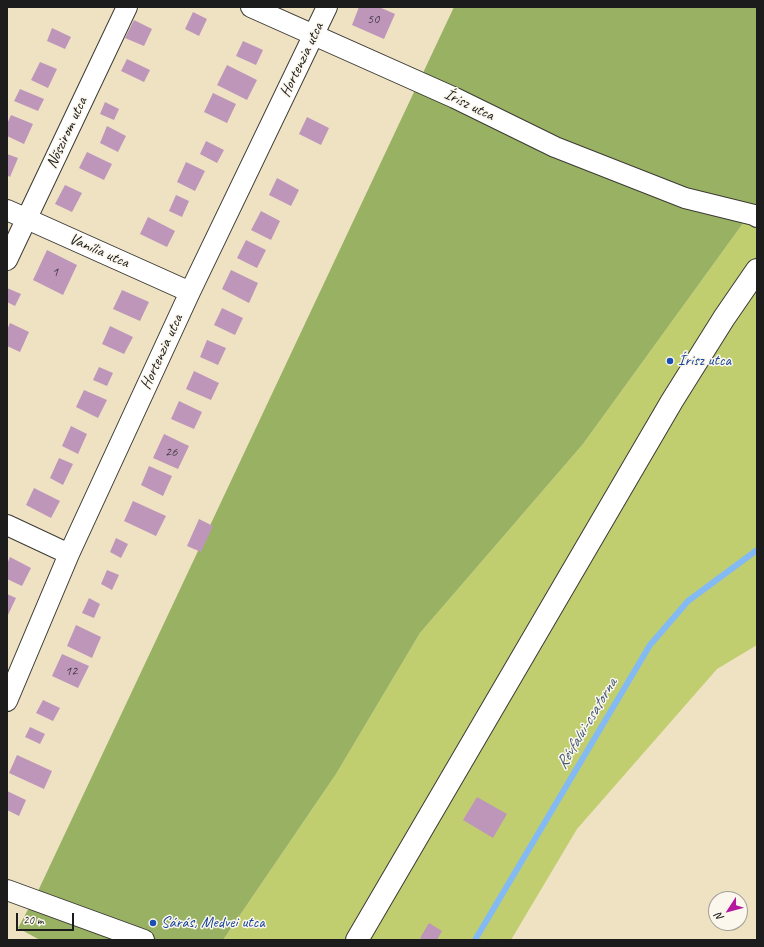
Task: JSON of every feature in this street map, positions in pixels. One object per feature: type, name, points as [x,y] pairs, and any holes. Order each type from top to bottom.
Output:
[{"type":"main road","points":[[357,940],[672,401],[724,318],[757,270]]},
{"type":"street","name":"Nőszirom utca","points":[[7,260],[127,7]]},
{"type":"street","name":"Írisz utca","points":[[251,7],[455,98],[555,147],[685,198],[757,217]]},
{"type":"street","name":"Hortenzia utca","points":[[7,702],[69,554],[190,292],[327,7]]},
{"type":"street","name":"Vanília utca","points":[[7,210],[190,292]]},
{"type":"street","points":[[7,525],[69,554]]},
{"type":"street","points":[[7,890],[119,935],[144,940]]},
{"type":"green space","points":[[454,7],[757,7],[757,204],[583,444],[420,633],[336,774],[223,940],[40,940],[18,928],[38,891]]},
{"type":"green space","points":[[757,204],[757,645],[717,669],[577,829],[511,940],[223,940],[336,774],[420,633],[583,444]]},
{"type":"building","points":[[359,7],[379,7],[395,14],[384,39],[352,25]]},
{"type":"building","points":[[193,12],[207,19],[199,36],[185,29]]},
{"type":"building","points":[[134,20],[152,29],[144,46],[125,38]]},
{"type":"building","points":[[52,28],[71,37],[65,49],[47,41]]},
{"type":"building","points":[[243,41],[263,50],[256,65],[236,56]]},
{"type":"building","points":[[127,59],[150,70],[144,82],[121,71]]},
{"type":"building","points":[[40,62],[57,69],[48,88],[31,80]]},
{"type":"building","points":[[227,65],[257,80],[247,100],[217,85]]},
{"type":"building","points":[[20,89],[44,99],[38,111],[14,101]]},
{"type":"building","points":[[213,93],[236,104],[227,123],[204,112]]},
{"type":"building","points":[[105,102],[119,109],[114,120],[100,114]]},
{"type":"building","points":[[11,115],[33,124],[24,144],[7,136],[7,124]]},
{"type":"building","points":[[307,117],[329,128],[321,145],[299,134]]},
{"type":"building","points":[[107,126],[126,136],[118,152],[100,143]]},
{"type":"building","points":[[206,141],[224,150],[217,163],[200,154]]},
{"type":"building","points":[[87,152],[112,164],[104,180],[79,168]]},
{"type":"building","points":[[7,154],[18,158],[10,177],[7,175]]},
{"type":"building","points":[[186,162],[205,171],[195,191],[177,182]]},
{"type":"building","points":[[277,178],[299,190],[291,206],[269,195]]},
{"type":"building","points":[[65,185],[82,193],[72,212],[55,204]]},
{"type":"building","points":[[176,195],[189,201],[182,217],[169,211]]},
{"type":"building","points":[[261,211],[280,221],[271,240],[251,230]]},
{"type":"building","points":[[148,217],[175,231],[167,247],[140,234]]},
{"type":"building","points":[[246,240],[266,250],[257,268],[237,258]]},
{"type":"building","points":[[47,250],[77,265],[63,295],[33,280]]},
{"type":"building","points":[[231,270],[258,283],[249,303],[222,289]]},
{"type":"building","points":[[7,288],[21,294],[15,306],[7,302]]},
{"type":"building","points":[[122,290],[149,302],[140,321],[113,309]]},
{"type":"building","points":[[222,308],[243,318],[235,335],[214,325]]},
{"type":"building","points":[[10,323],[29,332],[20,352],[7,346],[7,330]]},
{"type":"building","points":[[110,326],[133,337],[124,354],[102,344]]},
{"type":"building","points":[[207,340],[226,348],[218,365],[200,357]]},
{"type":"building","points":[[99,367],[113,373],[107,386],[93,380]]},
{"type":"building","points":[[194,371],[219,383],[211,400],[186,389]]},
{"type":"building","points":[[84,390],[107,400],[98,418],[76,407]]},
{"type":"building","points":[[179,401],[202,412],[194,429],[171,419]]},
{"type":"building","points":[[71,426],[87,434],[78,454],[62,446]]},
{"type":"building","points":[[164,434],[189,446],[178,469],[153,458]]},
{"type":"building","points":[[59,458],[73,464],[63,485],[50,478]]},
{"type":"building","points":[[149,466],[172,476],[163,496],[141,485]]},
{"type":"building","points":[[34,488],[60,501],[51,518],[26,505]]},
{"type":"building","points":[[133,501],[166,516],[156,536],[124,521]]},
{"type":"building","points":[[199,519],[213,526],[201,552],[187,546]]},
{"type":"building","points":[[116,538],[128,544],[121,558],[110,552]]},
{"type":"building","points":[[10,557],[31,568],[22,586],[7,579],[7,564]]},
{"type":"building","points":[[107,570],[119,575],[112,590],[101,584]]},
{"type":"building","points":[[7,594],[16,598],[8,615],[7,614]]},
{"type":"building","points":[[89,598],[100,604],[94,618],[82,613]]},
{"type":"building","points":[[76,625],[101,637],[92,658],[67,646]]},
{"type":"building","points":[[62,654],[89,666],[78,688],[52,676]]},
{"type":"building","points":[[43,700],[60,708],[53,721],[36,713]]},
{"type":"building","points":[[30,727],[45,734],[40,744],[25,737]]},
{"type":"building","points":[[17,755],[52,771],[44,789],[9,773]]},
{"type":"building","points":[[7,791],[26,800],[19,816],[7,810]]},
{"type":"building","points":[[477,797],[507,814],[493,838],[463,820]]},
{"type":"building","points":[[429,923],[442,931],[437,940],[424,940],[420,938]]},
{"type":"waterway","name":"Révfalui-csatorna","points":[[475,940],[650,645],[688,601],[757,550]]},
{"type":"place","name":"Írisz utca","points":[[670,361]]},
{"type":"place","name":"Sárás, Medvei utca","points":[[153,923]]}]
